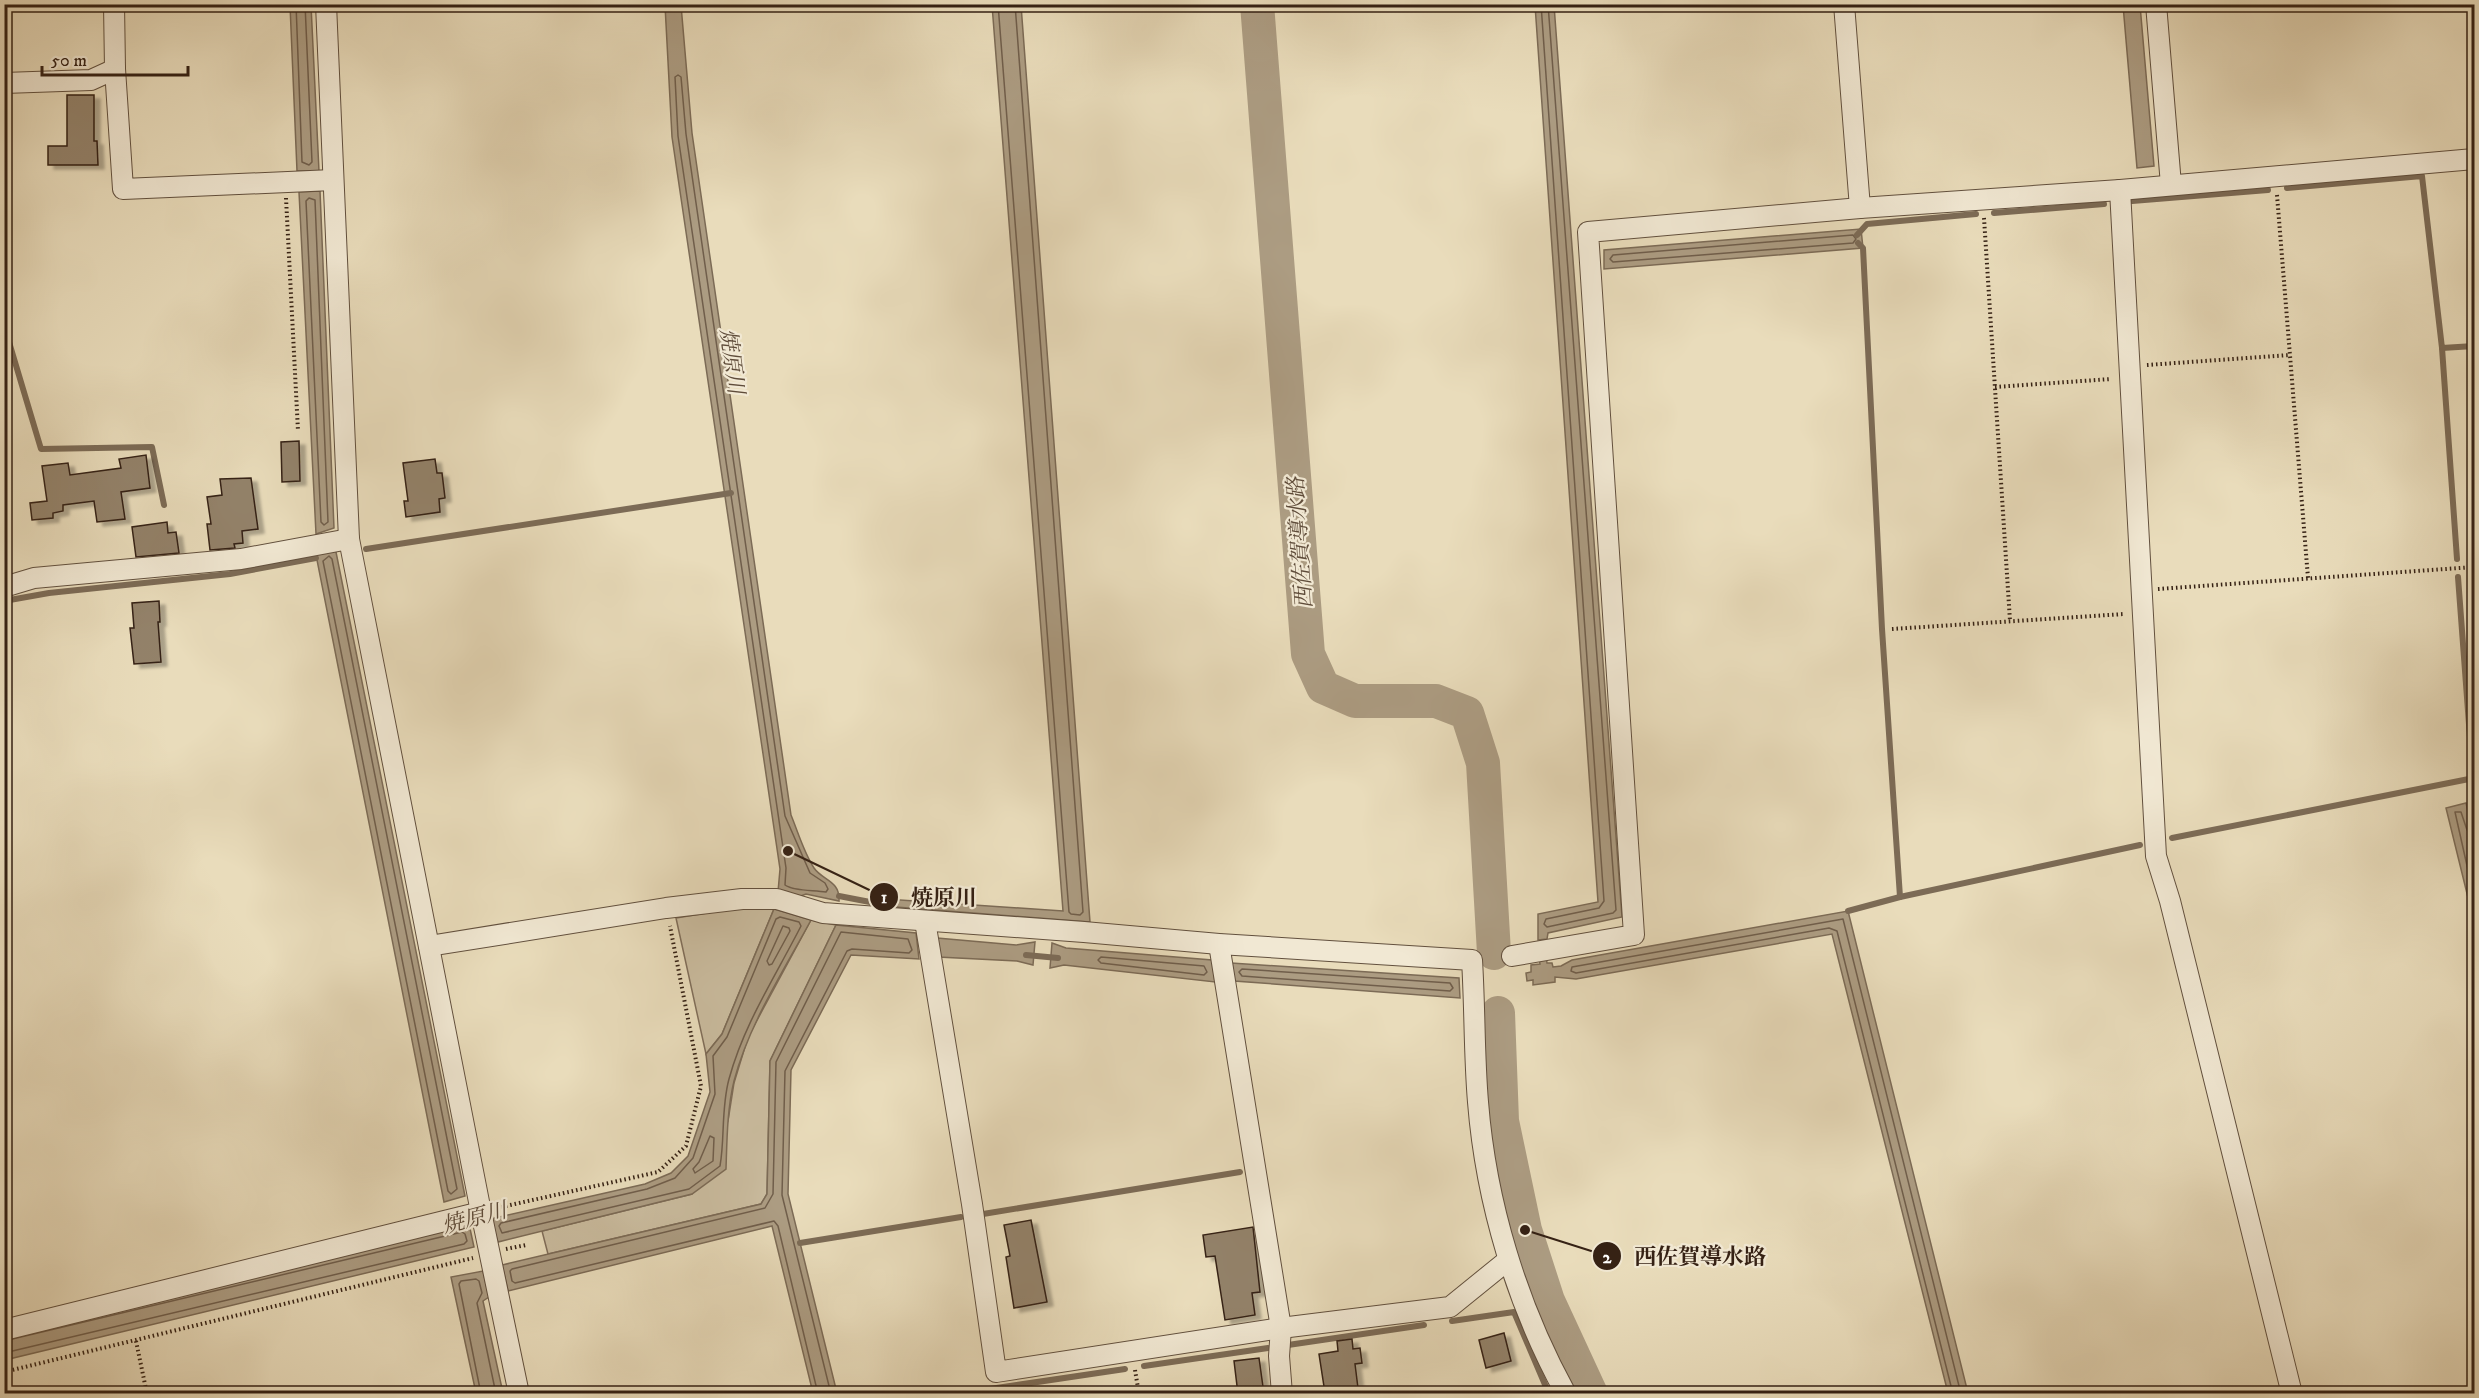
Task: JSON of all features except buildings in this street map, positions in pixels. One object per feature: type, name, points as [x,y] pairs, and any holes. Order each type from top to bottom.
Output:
[{"type":"street","points":[[114,4],[123,189],[333,180]]},
{"type":"street","points":[[326,4],[349,539],[519,1394]]},
{"type":"street","points":[[1844,4],[1860,208]]},
{"type":"street","points":[[2156,4],[2171,185]]},
{"type":"street","points":[[4,83],[91,80],[116,69]]},
{"type":"street","points":[[1512,956],[1634,935],[1588,232],[2475,159]]},
{"type":"street","points":[[2120,190],[2156,856],[2170,901],[2292,1394]]},
{"type":"street","points":[[4,587],[34,578],[241,560],[349,539]]},
{"type":"street","points":[[429,946],[666,908],[742,899],[785,901],[823,913],[928,938],[1084,932],[1222,961],[1472,960],[1478,1104],[1485,1159],[1508,1260],[1525,1306],[1566,1394]]},
{"type":"street","points":[[928,938],[972,1204],[996,1372],[1281,1328],[1450,1307],[1508,1260]]},
{"type":"street","points":[[1222,961],[1281,1328],[1279,1356],[1282,1394]]},
{"type":"street","points":[[4,1330],[481,1212]]},
{"type":"path","points":[[2276,176],[2308,578]]},
{"type":"path","points":[[285,182],[298,431]]},
{"type":"path","points":[[1983,199],[2010,621]]},
{"type":"path","points":[[2142,590],[2475,567]]},
{"type":"path","points":[[1893,629],[2143,613]]},
{"type":"path","points":[[481,1212],[658,1172],[686,1146],[701,1086],[666,908]]},
{"type":"path","points":[[4,1372],[491,1259],[526,1245]]},
{"type":"path","points":[[136,1341],[147,1394]]},
{"type":"path","points":[[1131,1351],[1139,1394]]},
{"type":"shaded area","points":[[744,907],[774,909],[722,1034],[706,1054],[676,918]]},
{"type":"shaded area","points":[[811,920],[836,925],[770,1061],[767,1194],[761,1204],[548,1254],[542,1231],[692,1194],[728,1121],[734,1083],[748,1037]]},
{"type":"water","points":[[290,5],[311,5],[319,171],[297,171]]},
{"type":"water","points":[[665,5],[681,5],[692,133],[791,815],[810,862],[837,889],[839,901],[806,894],[798,897],[778,892],[780,869],[672,137]]},
{"type":"water","points":[[992,5],[1021,5],[1090,922],[870,905],[871,898],[1063,911]]},
{"type":"water","points":[[1535,5],[1554,5],[1622,917],[1548,933],[1547,939],[1538,940],[1538,914],[1598,902]]},
{"type":"water","points":[[2123,5],[2140,5],[2154,166],[2137,168]]},
{"type":"water","points":[[320,191],[334,528],[316,534],[299,192]]},
{"type":"water","points":[[1861,229],[1863,248],[1604,269],[1604,250]]},
{"type":"water","points":[[335,547],[465,1196],[444,1202],[316,555]]},
{"type":"water","points":[[2466,803],[2474,839],[2474,922],[2446,808]]},
{"type":"water","points":[[774,909],[811,920],[768,999],[740,1060],[730,1103],[726,1169],[692,1194],[498,1242],[490,1219],[645,1184],[671,1173],[688,1156],[710,1092],[706,1054],[722,1034]]},
{"type":"water","points":[[1848,911],[1968,1393],[1948,1393],[1832,934],[1576,979],[1555,977],[1555,982],[1533,985],[1533,980],[1527,981],[1526,973],[1531,972],[1531,965],[1540,964],[1539,957],[1546,956],[1547,963],[1552,963],[1553,967],[1561,966],[1572,960]]},
{"type":"water","points":[[836,925],[916,933],[919,959],[851,955],[791,1070],[788,1194],[837,1393],[813,1393],[772,1226],[508,1291],[502,1265],[761,1204],[767,1194],[770,1061]]},
{"type":"water","points":[[937,938],[1016,945],[1035,942],[1033,965],[1017,961],[938,957]]},
{"type":"water","points":[[1052,943],[1066,948],[1212,960],[1215,982],[1064,965],[1050,968]]},
{"type":"water","points":[[1231,963],[1459,978],[1460,998],[1234,981]]},
{"type":"water","points":[[469,1224],[474,1247],[5,1360],[4,1336]]},
{"type":"water","points":[[483,1271],[489,1297],[483,1301],[503,1393],[476,1393],[451,1277]]},
{"type":"waterway","name":"西佐賀導水路","points":[[1257,4],[1308,654],[1323,687],[1355,701],[1436,701],[1467,713],[1483,763],[1494,953]]},
{"type":"waterway","points":[[2287,188],[2422,176],[2442,348],[2474,346]]},
{"type":"waterway","points":[[2132,201],[2268,190]]},
{"type":"waterway","points":[[1994,213],[2104,204]]},
{"type":"waterway","points":[[1857,235],[1867,224],[1976,214]]},
{"type":"waterway","points":[[1858,243],[1863,248],[1882,629],[1900,897]]},
{"type":"waterway","points":[[4,341],[9,342],[41,449],[152,447],[164,505]]},
{"type":"waterway","points":[[2442,348],[2457,559]]},
{"type":"waterway","points":[[366,549],[731,493]]},
{"type":"waterway","points":[[4,601],[49,593],[230,574],[316,558]]},
{"type":"waterway","points":[[2458,577],[2473,778]]},
{"type":"waterway","points":[[2172,838],[2474,778]]},
{"type":"waterway","points":[[1848,911],[1900,897],[2140,845]]},
{"type":"waterway","points":[[839,896],[870,902]]},
{"type":"waterway","points":[[1026,955],[1058,958]]},
{"type":"waterway","name":"西佐賀導水路","points":[[1498,1013],[1502,1121],[1525,1230],[1548,1301],[1591,1394]]},
{"type":"waterway","points":[[983,1214],[1240,1172]]},
{"type":"waterway","points":[[800,1243],[961,1217]]},
{"type":"waterway","points":[[1452,1321],[1514,1312],[1549,1394]]},
{"type":"waterway","points":[[1288,1345],[1424,1325]]},
{"type":"waterway","points":[[1144,1366],[1268,1348]]},
{"type":"waterway","points":[[956,1394],[1125,1369]]},
{"type":"place","name":"焼原川","points":[[788,851]]},
{"type":"place","name":"西佐賀導水路","points":[[1525,1230]]}]
